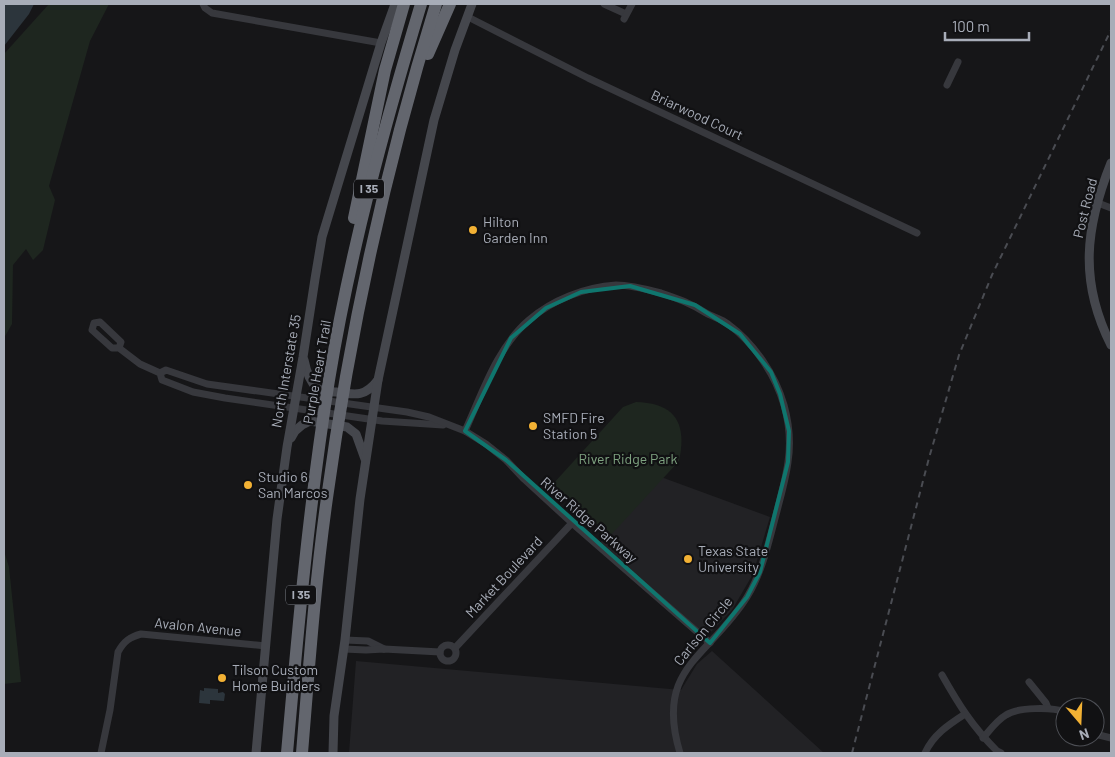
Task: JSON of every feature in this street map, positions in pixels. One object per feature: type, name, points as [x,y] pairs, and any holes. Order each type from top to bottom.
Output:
[{"type":"highway","points":[[330,378],[330,359],[338,307],[362,179],[385,70],[404,4]]},
{"type":"highway","name":"Purple Heart Trail","points":[[286,753],[307,539],[330,378],[355,249],[372,177],[421,4]]},
{"type":"highway","name":"Purple Heart Trail","points":[[302,753],[320,551],[345,381],[369,255],[405,112],[436,4]]},
{"type":"highway","points":[[405,112],[450,4]]},
{"type":"main road","name":"North Interstate 35","points":[[256,753],[277,519],[287,447],[322,238],[381,43],[395,4]]},
{"type":"main road","points":[[333,753],[334,716],[345,644],[366,462],[378,380],[434,120],[455,50],[472,4]]},
{"type":"main road","name":"Post Road","points":[[1111,163],[1092,225],[1088,255],[1090,285],[1096,308],[1111,345]]},
{"type":"main road","points":[[303,357],[308,376],[323,391],[356,395],[372,388],[378,380]]},
{"type":"main road","points":[[287,447],[295,431],[310,421],[347,426],[356,434],[366,462]]},
{"type":"street","points":[[604,4],[625,17],[632,4]]},
{"type":"street","points":[[204,6],[212,13],[381,43]]},
{"type":"street","name":"Briarwood Court","points":[[468,17],[588,78],[917,233]]},
{"type":"street","points":[[947,85],[958,62]]},
{"type":"street","points":[[1098,203],[1111,208]]},
{"type":"street","name":"Carlson Circle","points":[[465,431],[499,357],[512,338],[529,320],[546,308],[594,288],[617,285],[639,288],[695,305],[728,323],[750,345],[771,372],[785,406],[789,431],[788,462],[760,572],[747,597],[686,670],[675,693],[672,715],[675,737],[680,753]]},
{"type":"street","name":"River Ridge Parkway","points":[[119,348],[140,364],[160,373],[162,380],[193,392],[372,419],[447,425]]},
{"type":"street","name":"River Ridge Parkway","points":[[160,373],[166,370],[207,384],[414,414],[429,417],[465,431],[486,444],[506,460],[524,479],[572,522],[710,642]]},
{"type":"street","name":"Market Boulevard","points":[[455,648],[572,522]]},
{"type":"street","name":"Avalon Avenue","points":[[101,753],[110,710],[118,652],[128,638],[141,634],[266,646]]},
{"type":"street","name":"Market Boulevard","points":[[345,644],[366,650],[440,652]]},
{"type":"street","name":"Market Boulevard","points":[[440,652],[446,645],[451,645],[455,648]]},
{"type":"street","name":"Market Boulevard","points":[[440,652],[443,659],[449,661],[455,657],[455,648]]},
{"type":"street","points":[[942,675],[965,714],[983,738],[1001,753]]},
{"type":"street","points":[[1029,682],[1048,708]]},
{"type":"street","points":[[983,738],[1000,718],[1008,713],[1048,708],[1055,710]]},
{"type":"street","points":[[925,753],[934,738],[949,724],[965,714]]},
{"type":"highlighted area","points":[[630,286],[695,305],[740,334],[771,372],[780,394],[789,431],[788,462],[772,530],[760,572],[747,597],[710,643],[506,460],[465,431],[511,338],[546,308],[581,292]]},
{"type":"shaded area","points":[[4,4],[34,4],[29,14],[4,46]]},
{"type":"shaded area","name":"Texas State University","points":[[661,477],[770,517],[753,574],[732,610],[709,634],[702,634],[600,543]]},
{"type":"shaded area","points":[[712,651],[824,753],[349,753],[356,661],[681,690],[697,664]]},
{"type":"shaded area","points":[[204,688],[218,689],[218,693],[223,692],[225,694],[224,701],[210,700],[210,704],[199,703],[200,690],[204,691]]},
{"type":"green space","points":[[49,4],[109,4],[90,41],[49,186],[55,200],[43,250],[33,260],[26,249],[13,265],[12,324],[4,338],[4,54]]},
{"type":"green space","name":"River Ridge Park","points":[[636,402],[661,406],[676,418],[681,436],[679,461],[610,536],[553,484],[623,407]]},
{"type":"green space","points":[[4,551],[9,567],[21,682],[4,684]]},
{"type":"railway","points":[[852,753],[929,458],[959,355],[992,275],[1111,30]]},
{"type":"place","name":"Hilton Garden Inn","points":[[473,230]]},
{"type":"place","name":"SMFD Fire Station 5","points":[[533,426]]},
{"type":"place","name":"Studio 6 San Marcos","points":[[248,485]]},
{"type":"place","name":"Texas State University","points":[[688,559]]},
{"type":"place","name":"Tilson Custom Home Builders","points":[[222,678]]}]
